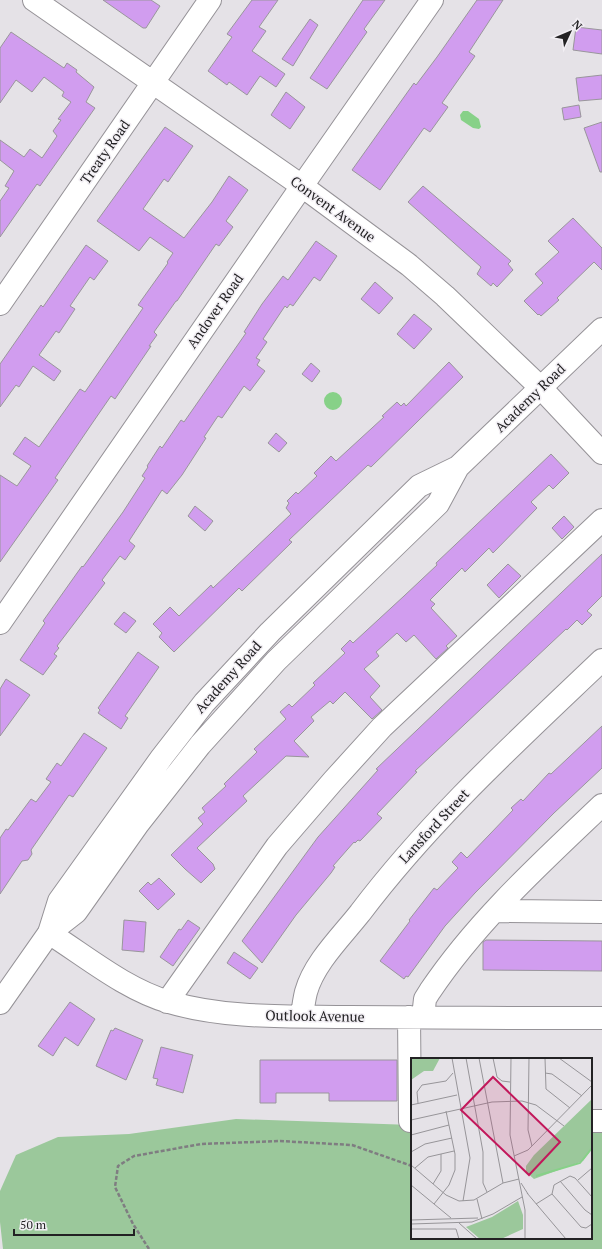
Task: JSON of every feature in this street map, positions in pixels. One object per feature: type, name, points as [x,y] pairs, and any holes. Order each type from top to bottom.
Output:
[{"type":"street","name":"Convent Avenue","points":[[34,0],[362,228],[414,269],[445,296],[542,388],[602,453]]},
{"type":"street","name":"Treaty Road","points":[[0,304],[210,0]]},
{"type":"street","name":"Andover Road","points":[[0,623],[432,0]]},
{"type":"street","name":"Academy Road","points":[[0,1003],[49,933],[76,912],[138,824],[200,745],[281,656],[438,504],[458,467],[602,330]]},
{"type":"street","points":[[167,1002],[278,846],[332,781],[382,727],[602,520]]},
{"type":"street","name":"Lansford Street","points":[[302,1016],[306,992],[318,967],[384,881],[426,831],[602,660]]},
{"type":"street","points":[[414,1058],[416,1017],[439,977],[496,910],[528,876],[602,804]]},
{"type":"street","points":[[496,910],[602,912]]},
{"type":"street","name":"Outlook Avenue","points":[[49,933],[121,980],[167,1002],[196,1010],[236,1014],[302,1016],[602,1018]]},
{"type":"street","points":[[411,1104],[411,1121]]},
{"type":"street","points":[[592,1121],[602,1122]]},
{"type":"path","points":[[149,1249],[133,1224],[115,1187],[118,1166],[134,1156],[201,1144],[280,1140],[352,1145],[411,1166]]},
{"type":"shaded area","points":[[463,111],[468,111],[479,119],[481,127],[479,129],[473,128],[461,120],[460,115]]},
{"type":"shaded area","points":[[333,392],[339,395],[342,401],[339,407],[333,410],[327,407],[324,401],[327,395]]},
{"type":"shaded area","points":[[236,1119],[411,1125],[411,1239],[592,1239],[592,1133],[602,1133],[602,1249],[3,1249],[0,1222],[0,1191],[16,1155],[58,1137],[129,1134]]},
{"type":"building","points":[[103,0],[151,0],[160,6],[146,28],[143,28]]},
{"type":"building","points":[[252,0],[278,0],[259,27],[266,31],[252,51],[285,74],[276,87],[260,76],[247,95],[229,82],[227,85],[208,71],[232,37],[227,34]]},
{"type":"building","points":[[363,0],[385,0],[364,29],[367,32],[327,89],[310,78]]},
{"type":"building","points":[[477,0],[503,0],[469,52],[475,56],[442,103],[448,107],[430,132],[424,128],[380,190],[352,170],[414,83],[416,85]]},
{"type":"building","points":[[310,19],[318,25],[293,66],[282,59]]},
{"type":"building","points":[[576,27],[602,30],[602,54],[573,50]]},
{"type":"building","points":[[11,32],[64,68],[67,63],[77,70],[76,72],[94,87],[86,102],[95,108],[40,186],[37,184],[0,237],[0,201],[9,188],[5,186],[14,171],[0,160],[0,140],[24,157],[30,149],[42,158],[57,136],[53,131],[61,120],[58,119],[71,102],[62,96],[64,92],[44,77],[32,92],[16,80],[0,103],[0,48]]},
{"type":"building","points":[[602,75],[602,99],[579,101],[576,78]]},
{"type":"building","points":[[286,92],[305,107],[290,129],[271,115]]},
{"type":"building","points":[[579,105],[581,117],[564,120],[562,108]]},
{"type":"building","points":[[602,122],[602,172],[600,172],[584,128]]},
{"type":"building","points":[[165,127],[193,146],[168,182],[164,179],[143,209],[184,238],[212,202],[229,176],[248,190],[226,221],[233,227],[219,246],[216,244],[154,332],[157,335],[149,346],[151,346],[115,399],[111,396],[55,478],[58,480],[0,562],[0,475],[17,486],[31,466],[13,454],[25,437],[39,447],[80,389],[85,392],[143,308],[138,305],[168,263],[167,262],[173,253],[150,237],[139,251],[97,221]]},
{"type":"building","points":[[423,186],[511,261],[508,264],[513,270],[497,287],[493,283],[491,286],[477,274],[481,267],[408,202]]},
{"type":"building","points":[[573,218],[602,248],[602,270],[594,262],[557,298],[559,300],[541,316],[539,314],[538,315],[524,301],[543,283],[535,274],[559,252],[548,241]]},
{"type":"building","points":[[316,241],[337,256],[320,281],[314,277],[293,306],[290,304],[287,308],[285,306],[263,339],[267,342],[256,358],[260,360],[257,365],[265,371],[250,391],[244,386],[222,418],[218,416],[204,437],[206,438],[182,475],[167,494],[162,490],[129,541],[135,546],[125,560],[120,556],[102,580],[105,583],[57,646],[59,648],[54,654],[57,656],[43,675],[20,660],[45,623],[43,621],[123,512],[145,478],[142,476],[160,446],[162,448],[181,420],[184,422],[246,333],[244,332],[262,304],[283,276],[288,280]]},
{"type":"building","points":[[86,245],[108,261],[94,280],[90,277],[70,306],[75,309],[59,333],[56,331],[39,355],[61,371],[54,381],[33,366],[19,387],[16,385],[0,407],[0,364],[41,305],[43,307]]},
{"type":"building","points":[[375,282],[393,298],[379,314],[361,299]]},
{"type":"building","points":[[414,314],[432,329],[414,349],[397,334]]},
{"type":"building","points":[[449,362],[463,377],[371,467],[368,465],[289,540],[292,542],[242,591],[239,588],[174,652],[159,637],[162,633],[153,624],[170,607],[179,616],[211,585],[213,588],[291,514],[286,508],[289,503],[287,501],[296,492],[298,494],[317,476],[314,473],[331,456],[336,461],[384,417],[382,416],[397,402],[401,406],[404,403],[406,406]]},
{"type":"building","points":[[311,363],[320,371],[312,382],[302,374]]},
{"type":"building","points":[[276,433],[287,443],[279,452],[268,443]]},
{"type":"building","points":[[551,454],[569,473],[553,489],[549,485],[531,502],[537,508],[493,553],[489,548],[465,572],[462,568],[430,600],[435,604],[431,608],[457,636],[446,646],[448,648],[436,659],[414,635],[406,642],[397,633],[376,652],[379,656],[364,669],[380,686],[370,697],[382,710],[372,719],[345,692],[333,704],[330,701],[311,717],[314,721],[294,741],[309,757],[286,756],[243,796],[247,801],[197,848],[213,864],[215,869],[201,883],[171,855],[203,824],[198,818],[205,812],[202,808],[226,786],[224,784],[257,752],[254,749],[286,719],[280,712],[289,704],[292,707],[315,685],[313,683],[345,653],[341,649],[350,640],[353,643],[404,596],[437,565],[436,563]]},
{"type":"building","points":[[195,506],[213,521],[205,531],[188,516]]},
{"type":"building","points":[[564,516],[574,527],[562,539],[552,528]]},
{"type":"building","points":[[602,554],[602,596],[587,611],[592,615],[582,625],[577,620],[567,630],[566,629],[415,771],[417,772],[377,814],[382,818],[360,841],[358,840],[355,843],[354,842],[333,866],[335,867],[331,873],[296,915],[262,963],[242,941],[318,837],[378,770],[376,769]]},
{"type":"building","points":[[508,564],[521,576],[499,598],[487,585]]},
{"type":"building","points":[[124,612],[136,621],[126,633],[114,624]]},
{"type":"building","points":[[138,652],[159,667],[125,716],[128,718],[121,729],[98,713],[100,710],[98,708]]},
{"type":"building","points":[[6,679],[30,695],[0,736],[0,689]]},
{"type":"building","points":[[602,726],[602,768],[554,813],[475,893],[445,926],[408,977],[406,976],[404,979],[380,961],[434,888],[437,890],[458,868],[452,862],[461,852],[467,858],[513,810],[511,808],[521,799],[523,801],[549,773],[551,774]]},
{"type":"building","points":[[84,733],[107,748],[73,797],[69,795],[31,850],[32,854],[28,860],[22,861],[0,894],[0,838],[6,829],[8,830],[31,799],[36,802],[51,782],[46,779],[57,763],[61,766]]},
{"type":"building","points":[[159,878],[175,894],[158,910],[139,891],[148,882],[151,885]]},
{"type":"building","points":[[124,920],[146,922],[144,952],[122,950]]},
{"type":"building","points":[[188,920],[200,928],[173,966],[160,957],[179,929],[181,930]]},
{"type":"building","points":[[486,940],[602,941],[602,971],[483,970],[483,942]]},
{"type":"building","points":[[234,952],[258,968],[250,979],[227,963]]},
{"type":"building","points":[[70,1002],[95,1019],[78,1046],[65,1037],[53,1056],[38,1046]]},
{"type":"building","points":[[115,1028],[143,1040],[126,1080],[96,1066],[111,1030],[113,1031]]},
{"type":"building","points":[[161,1047],[193,1055],[183,1093],[156,1085],[158,1079],[153,1078]]},
{"type":"building","points":[[260,1060],[397,1060],[397,1101],[329,1101],[329,1093],[276,1093],[276,1103],[260,1103]]}]
